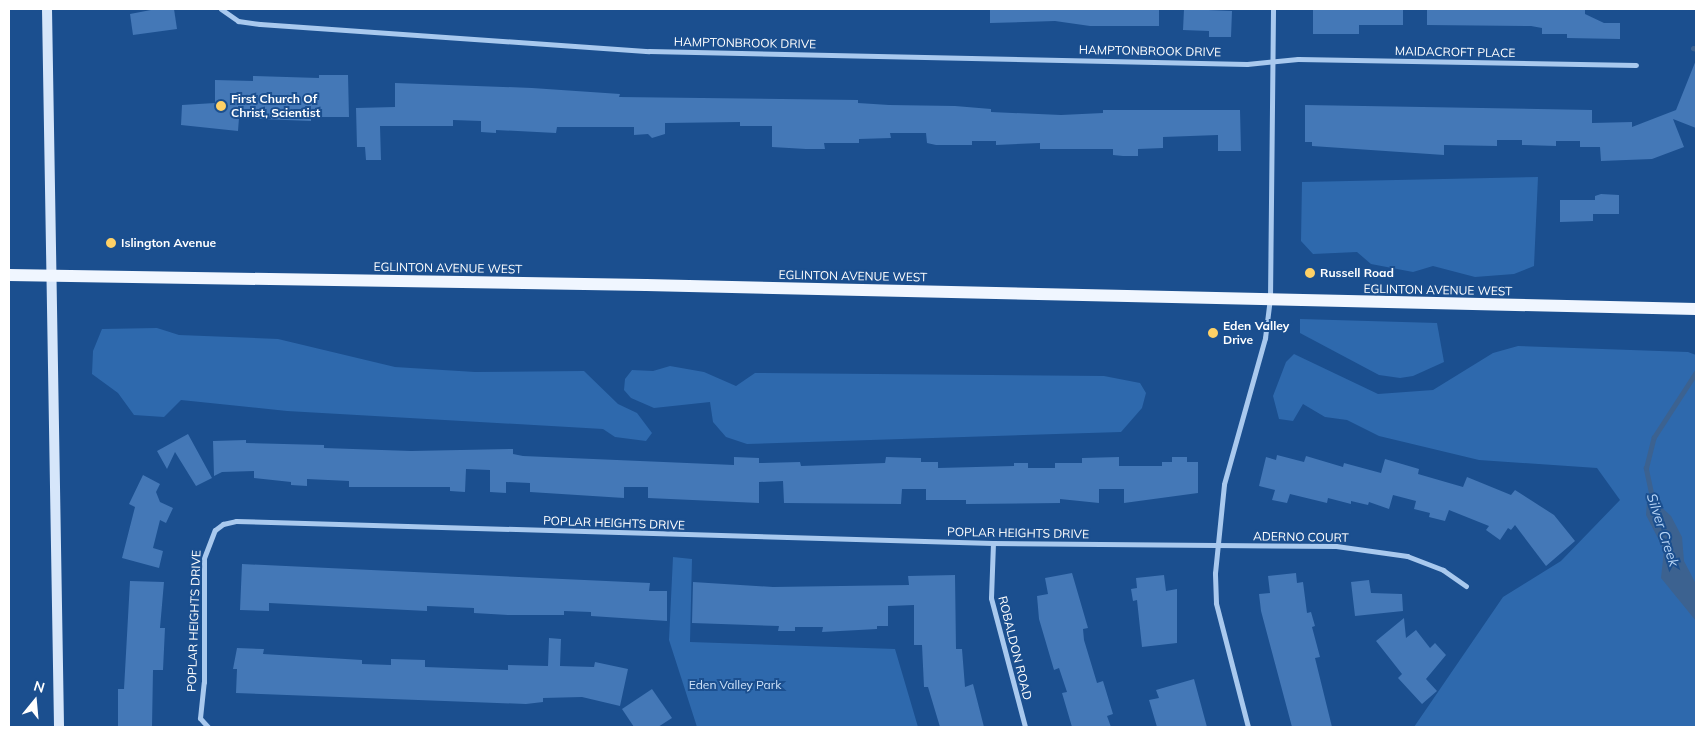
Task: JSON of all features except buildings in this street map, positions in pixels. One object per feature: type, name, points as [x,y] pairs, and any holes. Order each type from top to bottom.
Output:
[{"type":"main road","points":[[47,9],[59,727]]},
{"type":"main road","name":"EGLINTON AVENUE WEST","points":[[9,275],[1270,298],[1411,305],[1696,309]]},
{"type":"street","name":"HAMPTONBROOK DRIVE","points":[[221,9],[238,21],[260,24],[649,51],[1247,64],[1273,61]]},
{"type":"street","points":[[1248,727],[1216,603],[1217,544],[1224,484],[1265,338],[1270,298],[1273,9]]},
{"type":"street","name":"MAIDACROFT PLACE","points":[[1273,61],[1636,65]]},
{"type":"street","name":"POPLAR HEIGHTS DRIVE","points":[[208,727],[200,718],[204,682],[204,558],[214,530],[223,524],[253,520],[993,543],[1217,544]]},
{"type":"street","name":"ROBALDON ROAD","points":[[993,543],[991,598],[1025,727]]},
{"type":"street","name":"ADERNO COURT","points":[[1217,544],[1336,546],[1384,551],[1427,563],[1466,586]]},
{"type":"green space","points":[[1538,177],[1534,266],[1514,274],[1475,277],[1433,266],[1413,272],[1371,264],[1357,252],[1313,254],[1301,241],[1302,182]]},
{"type":"green space","points":[[1300,319],[1437,323],[1444,362],[1413,376],[1400,378],[1379,375],[1300,333]]},
{"type":"green space","points":[[157,328],[179,335],[278,339],[395,367],[475,372],[584,371],[618,404],[637,413],[652,433],[646,441],[615,437],[603,429],[287,411],[181,400],[164,417],[134,415],[118,393],[92,374],[93,351],[102,329]]},
{"type":"green space","points":[[1518,346],[1688,352],[1696,355],[1696,727],[1414,727],[1503,597],[1561,561],[1620,500],[1597,468],[1479,460],[1379,436],[1347,420],[1325,417],[1303,404],[1293,421],[1279,419],[1273,396],[1286,362],[1294,354],[1378,394],[1433,390],[1493,353]]},
{"type":"green space","points":[[670,366],[704,372],[736,386],[755,373],[1104,376],[1140,383],[1146,393],[1142,408],[1121,432],[747,444],[726,437],[713,422],[710,402],[654,408],[631,398],[624,390],[625,379],[632,370],[653,371]]},
{"type":"green space","name":"Eden Valley Park","points":[[673,557],[692,559],[690,642],[895,649],[918,727],[697,727],[669,640]]},
{"type":"water","points":[[1655,496],[1658,497],[1659,505],[1671,516],[1682,537],[1684,561],[1696,584],[1696,621],[1661,578],[1664,550],[1646,515],[1647,501]]},
{"type":"waterway","name":"Silver Creek","points":[[1653,502],[1646,468],[1654,437],[1696,372]]},
{"type":"place","name":"First Church Of Christ, Scientist","points":[[221,106]]},
{"type":"place","name":"Islington Avenue","points":[[111,243]]},
{"type":"place","name":"Russell Road","points":[[1310,273]]},
{"type":"place","name":"Eden Valley Drive","points":[[1213,333]]}]
